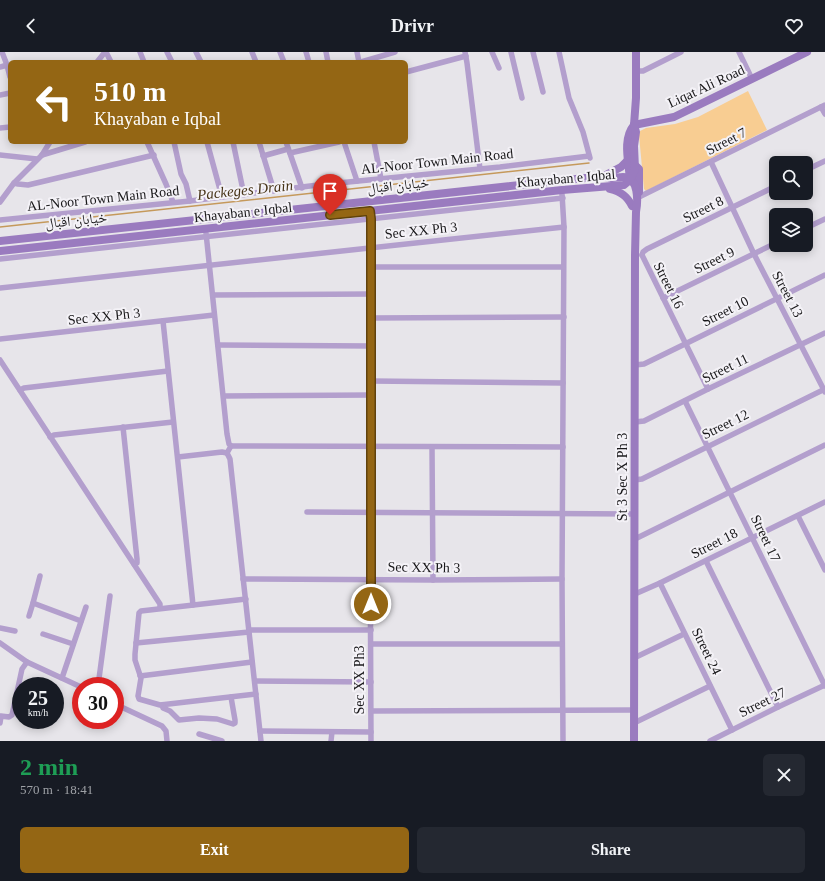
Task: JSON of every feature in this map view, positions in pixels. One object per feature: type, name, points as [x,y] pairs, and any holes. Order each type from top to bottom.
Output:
[{"type":"main road","points":[[630,180],[635,171],[634,146],[636,132],[634,125],[636,98],[636,52]]},
{"type":"main road","name":"Liqat Ali Road","points":[[634,125],[674,117],[807,52]]},
{"type":"main road","points":[[630,180],[628,160],[629,133],[634,125]]},
{"type":"main road","points":[[604,176],[616,170],[628,160]]},
{"type":"main road","points":[[635,165],[639,169],[640,192],[637,197]]},
{"type":"main road","name":"خیابان اقبال","points":[[0,241],[604,176],[607,178],[624,177],[630,180]]},
{"type":"main road","name":"Khayaban e Iqbal","points":[[0,251],[206,232],[304,218],[371,215],[562,194],[624,185],[630,180]]},
{"type":"main road","name":"St 3 Sec X Ph 3","points":[[630,180],[635,185],[637,197],[637,206],[634,209]]},
{"type":"main road","name":"St 3 Sec X Ph 3","points":[[630,180],[638,255],[634,480],[634,741]]},
{"type":"main road","points":[[606,187],[624,194],[634,209]]},
{"type":"main road","points":[[303,208],[304,218]]},
{"type":"street","points":[[2,52],[8,69]]},
{"type":"street","points":[[99,60],[106,52]]},
{"type":"street","points":[[367,60],[395,52]]},
{"type":"street","points":[[492,52],[499,68]]},
{"type":"street","points":[[511,52],[522,98]]},
{"type":"street","points":[[533,52],[543,92]]},
{"type":"street","name":"AL-Noor Town Main Road","points":[[0,220],[190,201],[357,181],[590,157],[569,98],[559,52]]},
{"type":"street","points":[[636,71],[643,71],[681,52]]},
{"type":"street","points":[[738,52],[752,79]]},
{"type":"street","points":[[408,71],[465,54],[480,169]]},
{"type":"street","points":[[0,67],[7,65]]},
{"type":"street","points":[[823,106],[825,114]]},
{"type":"street","name":"Street 7","points":[[637,197],[823,106]]},
{"type":"street","points":[[0,202],[14,183],[39,157],[49,144]]},
{"type":"street","points":[[0,155],[39,157],[78,144]]},
{"type":"street","points":[[148,144],[173,202]]},
{"type":"street","points":[[174,144],[181,174],[186,184],[190,201]]},
{"type":"street","points":[[208,144],[222,197]]},
{"type":"street","points":[[233,144],[244,195]]},
{"type":"street","points":[[260,144],[274,191]]},
{"type":"street","points":[[287,144],[302,188]]},
{"type":"street","points":[[263,156],[328,144]]},
{"type":"street","points":[[345,144],[357,181]]},
{"type":"street","points":[[374,144],[381,179]]},
{"type":"street","points":[[14,183],[28,185],[154,155]]},
{"type":"street","points":[[813,167],[825,161]]},
{"type":"street","name":"Street 13","points":[[711,162],[754,254],[825,390]]},
{"type":"street","name":"Street 8","points":[[638,255],[647,249],[769,190]]},
{"type":"street","points":[[562,194],[564,227],[562,579],[563,741]]},
{"type":"street","points":[[0,259],[206,232],[371,215]]},
{"type":"street","name":"Sec XX Ph3","points":[[371,215],[371,741]]},
{"type":"street","points":[[813,225],[825,219]]},
{"type":"street","name":"Sec XX Ph 3","points":[[0,288],[564,227]]},
{"type":"street","points":[[206,232],[227,434],[230,446],[227,453]]},
{"type":"street","name":"Street 9","points":[[663,298],[769,246]]},
{"type":"street","name":"Street 16","points":[[638,255],[663,298],[708,389]]},
{"type":"street","points":[[371,267],[564,267]]},
{"type":"street","name":"Street 10","points":[[635,365],[644,364],[825,275]]},
{"type":"street","points":[[212,295],[371,294]]},
{"type":"street","name":"Sec XX Ph 3","points":[[0,339],[214,315]]},
{"type":"street","points":[[371,318],[564,317]]},
{"type":"street","points":[[163,321],[193,605]]},
{"type":"street","name":"Street 11","points":[[635,422],[644,421],[825,333]]},
{"type":"street","points":[[218,345],[371,346]]},
{"type":"street","points":[[0,360],[160,604],[160,608]]},
{"type":"street","points":[[20,390],[24,388],[168,371]]},
{"type":"street","points":[[371,381],[563,383]]},
{"type":"street","name":"Street 12","points":[[634,480],[642,479],[825,390]]},
{"type":"street","points":[[224,396],[371,395]]},
{"type":"street","name":"Street 17","points":[[685,401],[706,447],[825,686]]},
{"type":"street","points":[[50,437],[54,435],[173,422]]},
{"type":"street","points":[[123,427],[137,559],[137,563],[134,564]]},
{"type":"street","points":[[635,539],[825,445]]},
{"type":"street","points":[[230,446],[563,448]]},
{"type":"street","points":[[432,447],[433,580]]},
{"type":"street","points":[[178,457],[222,452],[227,453]]},
{"type":"street","points":[[227,453],[230,458],[261,741]]},
{"type":"street","name":"Street 18","points":[[634,594],[706,561],[825,502]]},
{"type":"street","points":[[307,512],[634,514]]},
{"type":"street","points":[[798,516],[823,560],[825,570]]},
{"type":"street","points":[[706,561],[778,707]]},
{"type":"street","points":[[29,616],[34,603],[40,576]]},
{"type":"street","name":"Sec XX Ph 3","points":[[243,578],[433,580],[562,579]]},
{"type":"street","name":"Street 24","points":[[660,583],[732,730]]},
{"type":"street","points":[[99,677],[110,596]]},
{"type":"street","points":[[246,599],[143,610],[139,613],[135,660],[140,676],[139,698],[156,705],[256,694]]},
{"type":"street","points":[[34,603],[81,621]]},
{"type":"street","points":[[62,677],[86,607]]},
{"type":"street","points":[[0,628],[15,631]]},
{"type":"street","points":[[136,643],[249,631],[370,630]]},
{"type":"street","points":[[44,634],[73,644]]},
{"type":"street","points":[[634,658],[684,634]]},
{"type":"street","points":[[0,643],[27,662],[60,677]]},
{"type":"street","points":[[371,644],[562,644]]},
{"type":"street","points":[[0,723],[0,716],[10,717],[12,715],[22,669],[27,662]]},
{"type":"street","points":[[140,676],[252,662]]},
{"type":"street","points":[[255,681],[371,682]]},
{"type":"street","points":[[634,723],[710,686]]},
{"type":"street","name":"Street 27","points":[[710,741],[778,707],[825,686]]},
{"type":"street","points":[[162,705],[162,708],[170,711],[179,720],[199,718],[217,719],[233,724],[235,723],[235,720],[231,697]]},
{"type":"street","points":[[124,708],[162,726],[166,731],[167,741]]},
{"type":"street","points":[[371,711],[562,709],[633,710]]},
{"type":"street","points":[[260,731],[371,732]]},
{"type":"street","points":[[331,741],[332,732]]},
{"type":"street","points":[[199,734],[222,741]]},
{"type":"shaded area","points":[[748,91],[767,130],[646,191],[644,189],[639,135],[640,131],[646,128],[675,124],[698,117]]},
{"type":"waterway","name":"Packeges Drain","points":[[0,227],[589,163]]},
{"type":"route","points":[[330,215],[370,211],[371,219],[371,604]]}]
